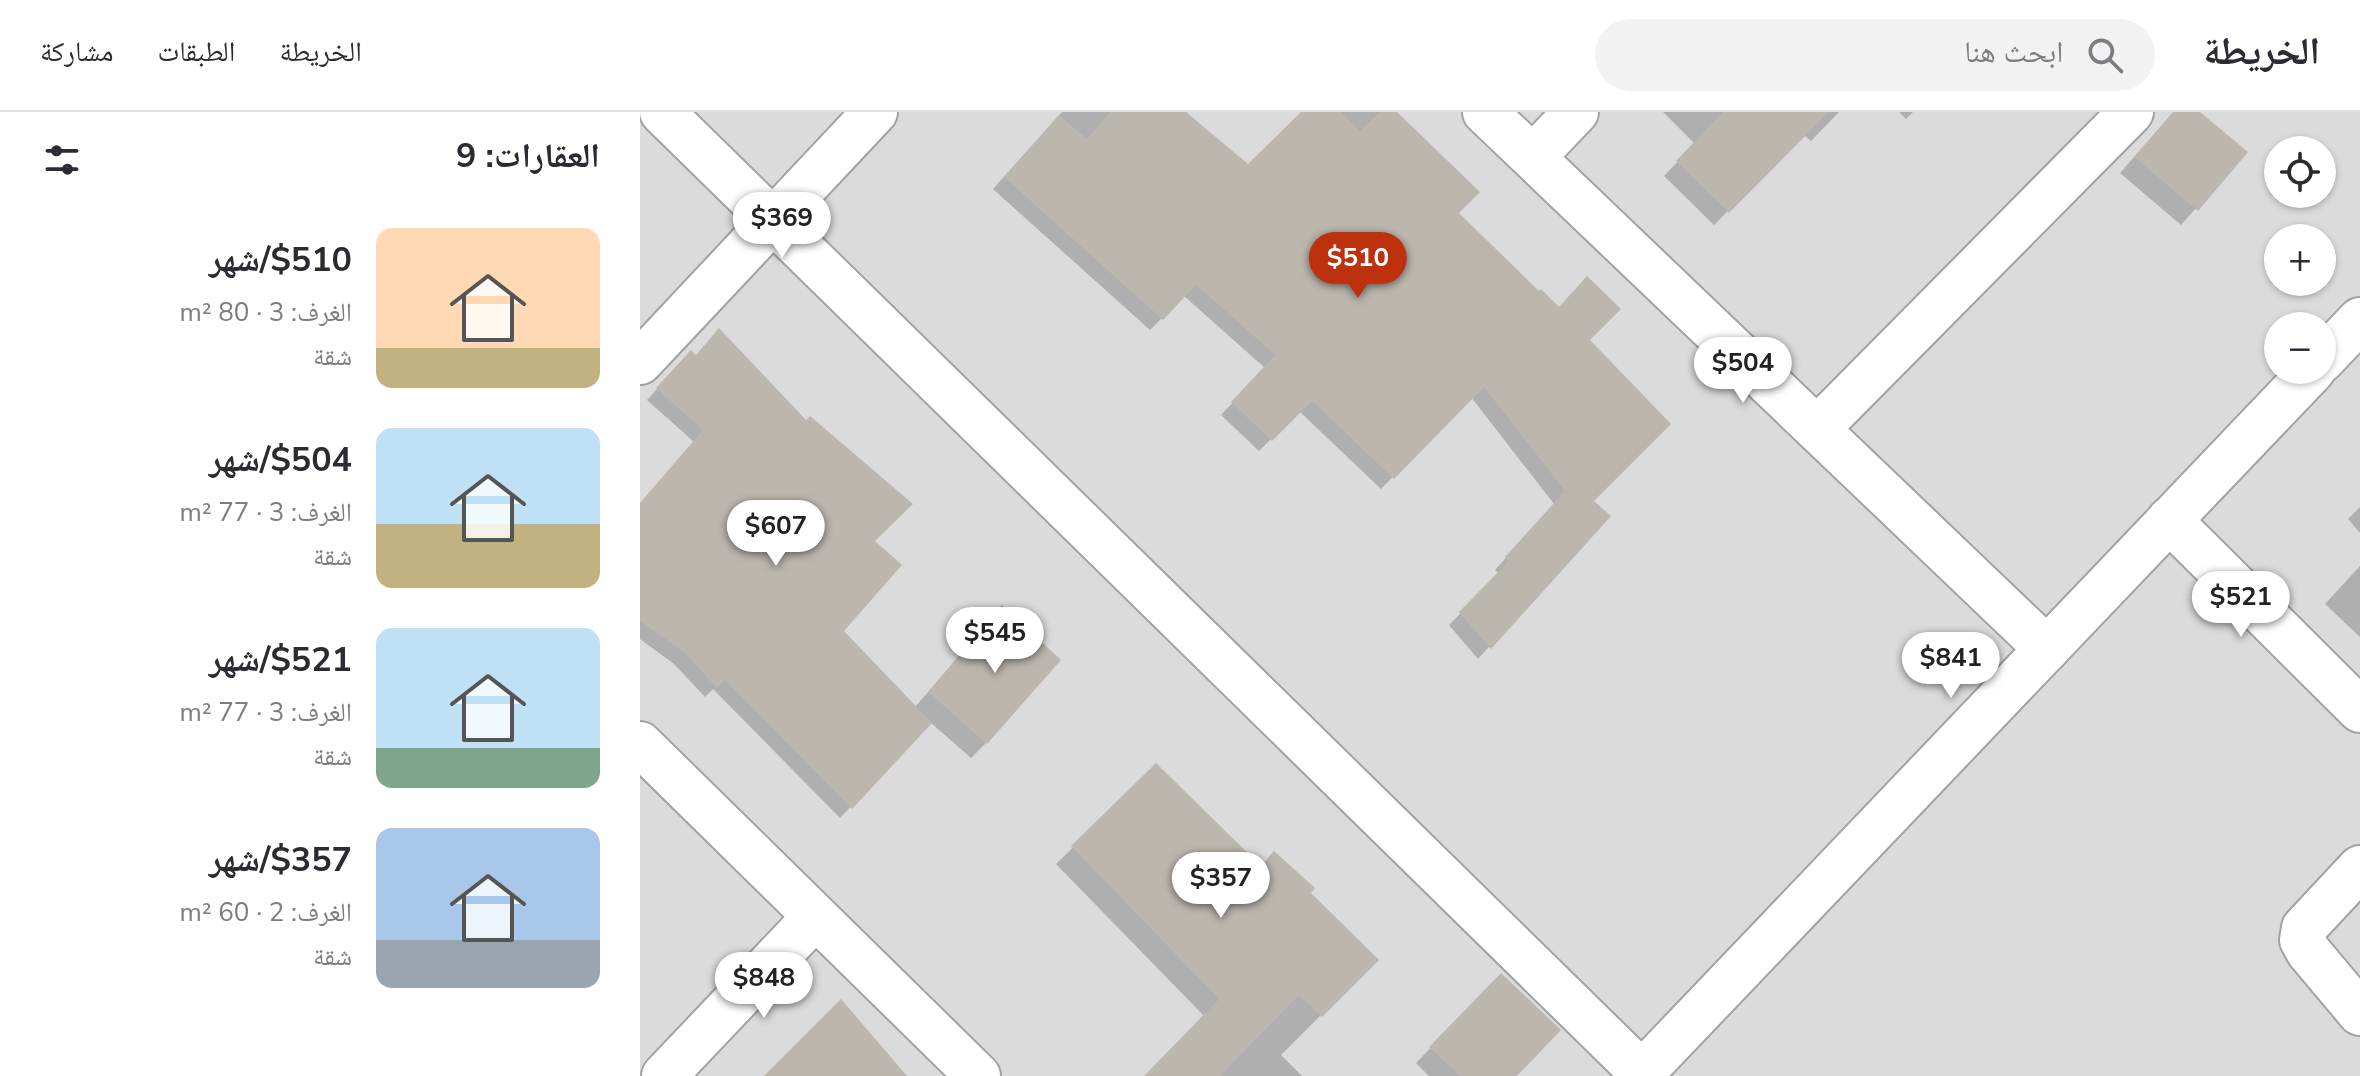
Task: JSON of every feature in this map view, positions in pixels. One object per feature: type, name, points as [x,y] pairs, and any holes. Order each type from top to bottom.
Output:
[{"type":"street","points":[[662,112],[1642,1075],[2300,384]]},
{"type":"street","points":[[640,362],[875,112]]},
{"type":"street","points":[[1485,112],[2047,649]]},
{"type":"street","points":[[1533,157],[1576,112]]},
{"type":"street","points":[[1817,429],[2131,112]]},
{"type":"street","points":[[2336,345],[2360,320]]},
{"type":"street","points":[[2169,520],[2360,710]]},
{"type":"street","points":[[640,744],[978,1076]]},
{"type":"street","points":[[2360,868],[2304,928],[2302,940],[2360,1013]]},
{"type":"street","points":[[664,1076],[815,917]]},
{"type":"shaded area","points":[[640,112],[2360,112],[2360,1076],[640,1076]]},
{"type":"building","points":[[1110,112],[1186,112],[1248,164],[1301,112],[1341,112],[1360,131],[1380,112],[1397,112],[1480,192],[1459,213],[1539,291],[1541,289],[1559,307],[1587,276],[1621,309],[1590,340],[1671,424],[1594,501],[1611,516],[1491,649],[1459,612],[1509,561],[1505,557],[1565,491],[1484,387],[1394,479],[1312,401],[1272,441],[1231,402],[1275,355],[1196,285],[1163,320],[1004,177],[1059,115],[1087,139]]},
{"type":"building","points":[[1723,112],[1829,112],[1729,213],[1676,161]]},
{"type":"building","points":[[2173,112],[2200,112],[2248,152],[2198,211],[2134,157]]},
{"type":"building","points":[[719,328],[806,420],[810,416],[913,504],[875,541],[902,565],[844,631],[932,723],[852,809],[725,680],[717,688],[685,653],[640,621],[640,503],[703,430],[656,388],[691,350],[696,355]]},
{"type":"building","points":[[1002,605],[1061,660],[987,744],[928,692]]},
{"type":"building","points":[[1156,763],[1261,866],[1274,851],[1315,888],[1311,893],[1379,960],[1322,1017],[1299,995],[1220,1076],[1144,1076],[1219,999],[1071,846]]},
{"type":"building","points":[[1501,973],[1561,1030],[1517,1076],[1460,1076],[1429,1047]]},
{"type":"building","points":[[841,999],[907,1076],[764,1076]]}]
